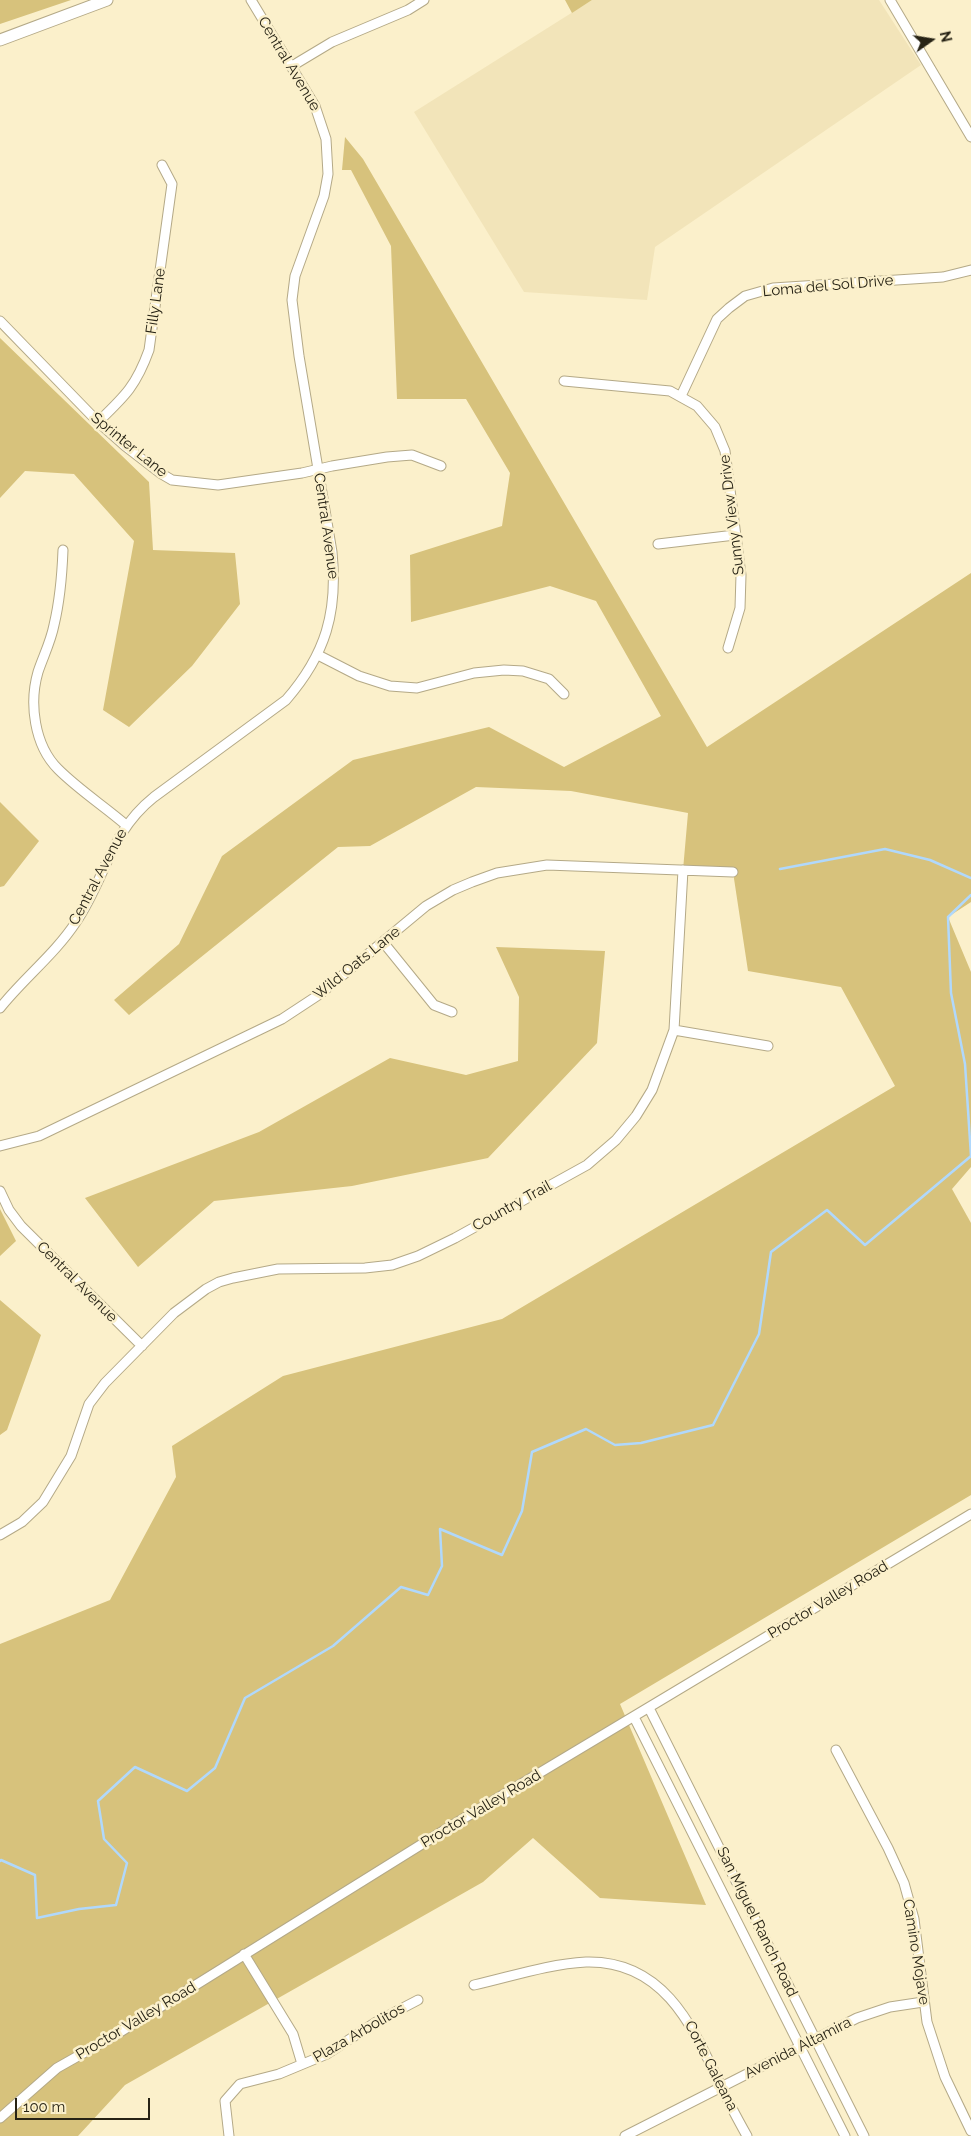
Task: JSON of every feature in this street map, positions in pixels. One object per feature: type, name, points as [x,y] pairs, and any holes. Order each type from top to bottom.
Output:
[{"type":"main road","points":[[0,40],[108,0]]},
{"type":"street","name":"Central Avenue","points":[[0,1008],[3,997],[55,949],[76,923],[112,848],[126,825],[142,806],[286,700],[318,655],[329,623],[335,584],[332,552],[296,339],[292,300],[295,276],[327,185],[328,152],[323,123],[315,106],[250,0]]},
{"type":"street","points":[[292,66],[332,42],[408,10],[424,0]]},
{"type":"street","points":[[890,0],[971,137]]},
{"type":"street","name":"Filly Lane","points":[[98,422],[128,393],[141,371],[150,350],[172,184],[162,165]]},
{"type":"street","name":"Loma del Sol Drive","points":[[681,396],[718,319],[745,296],[773,288],[942,277],[971,270]]},
{"type":"street","name":"Sprinter Lane","points":[[0,321],[98,422],[125,446],[172,480],[218,485],[302,473],[387,457],[412,455],[441,466]]},
{"type":"street","name":"Sunny View Drive","points":[[564,381],[670,390],[704,412],[715,427],[723,443],[741,575],[740,608],[728,648]]},
{"type":"street","points":[[658,544],[736,535]]},
{"type":"street","points":[[63,550],[62,584],[54,627],[35,685],[34,708],[36,724],[45,750],[58,769],[126,825]]},
{"type":"street","points":[[318,655],[359,676],[390,686],[417,688],[474,673],[504,670],[523,671],[550,679],[564,694]]},
{"type":"street","name":"Wild Oats Lane","points":[[0,1146],[49,1132],[282,1019],[320,994],[439,898],[468,883],[497,873],[533,866],[562,865],[733,872]]},
{"type":"street","name":"Country Trail","points":[[0,1535],[22,1522],[43,1502],[72,1456],[89,1404],[105,1383],[174,1313],[206,1289],[219,1282],[278,1269],[365,1268],[400,1262],[418,1256],[456,1238],[587,1165],[616,1140],[645,1103],[659,1076],[674,1030],[683,870]]},
{"type":"street","points":[[383,942],[434,1005],[452,1012]]},
{"type":"street","points":[[674,1030],[768,1046]]},
{"type":"street","name":"Central Avenue","points":[[0,1191],[9,1210],[21,1226],[142,1346]]},
{"type":"street","name":"Proctor Valley Road","points":[[0,2118],[57,2068],[117,2034],[451,1826],[971,1514]]},
{"type":"street","name":"San Miguel Ranch Road","points":[[649,1708],[864,2136]]},
{"type":"street","name":"San Miguel Ranch Road","points":[[634,1717],[845,2136]]},
{"type":"street","name":"Camino Mojave","points":[[836,1750],[888,1848],[906,1890],[914,1918],[923,2002],[936,2052],[971,2131]]},
{"type":"street","points":[[244,1954],[293,2034],[302,2064]]},
{"type":"street","name":"Corte Galeana","points":[[474,1985],[544,1968],[585,1962],[628,1969],[653,1984],[681,2010],[695,2032],[746,2136]]},
{"type":"street","name":"Plaza Arbolitos","points":[[229,2136],[225,2101],[240,2084],[279,2074],[327,2054],[376,2022],[418,2000]]},
{"type":"street","name":"Avenida Altamira","points":[[625,2136],[857,2018],[890,2007],[923,2002]]},
{"type":"shaded area","points":[[0,0],[71,0],[0,24]]},
{"type":"shaded area","points":[[565,0],[592,0],[572,13]]},
{"type":"shaded area","points":[[592,0],[879,0],[921,65],[655,247],[647,300],[524,292],[414,112]]},
{"type":"shaded area","points":[[345,137],[363,159],[707,747],[971,573],[971,902],[948,917],[971,972],[971,1167],[952,1189],[971,1223],[971,1495],[620,1704],[706,1905],[600,1898],[533,1838],[483,1882],[125,2085],[78,2136],[0,2136],[0,1644],[110,1600],[176,1477],[172,1446],[283,1376],[502,1319],[895,1086],[841,987],[748,971],[733,872],[683,870],[688,813],[571,791],[476,787],[370,846],[338,847],[129,1015],[114,1000],[179,944],[222,856],[353,760],[489,727],[564,767],[661,716],[596,601],[550,586],[411,622],[410,555],[502,526],[510,473],[466,399],[397,399],[391,246],[351,170],[342,170]]},
{"type":"shaded area","points":[[0,338],[149,482],[153,550],[235,553],[240,604],[192,666],[129,727],[103,710],[134,541],[74,474],[25,471],[0,498]]},
{"type":"shaded area","points":[[0,802],[39,841],[4,886],[0,887]]},
{"type":"shaded area","points":[[496,947],[605,951],[597,1043],[488,1158],[352,1186],[214,1201],[138,1267],[85,1198],[259,1132],[390,1058],[466,1075],[518,1061],[519,997]]},
{"type":"shaded area","points":[[0,1209],[16,1241],[0,1256]]},
{"type":"shaded area","points":[[0,1300],[41,1335],[7,1430],[0,1435]]},
{"type":"waterway","points":[[780,869],[885,849],[930,860],[971,878]]},
{"type":"waterway","points":[[0,1861],[35,1875],[37,1918],[79,1909],[116,1905],[127,1863],[104,1839],[98,1801],[135,1767],[187,1791],[215,1768],[245,1698],[333,1646],[401,1587],[428,1595],[442,1566],[440,1529],[502,1555],[522,1511],[532,1452],[586,1429],[615,1445],[641,1443],[713,1425],[759,1334],[771,1252],[827,1210],[865,1245],[971,1156],[965,1064],[951,993],[948,917],[971,895]]}]
